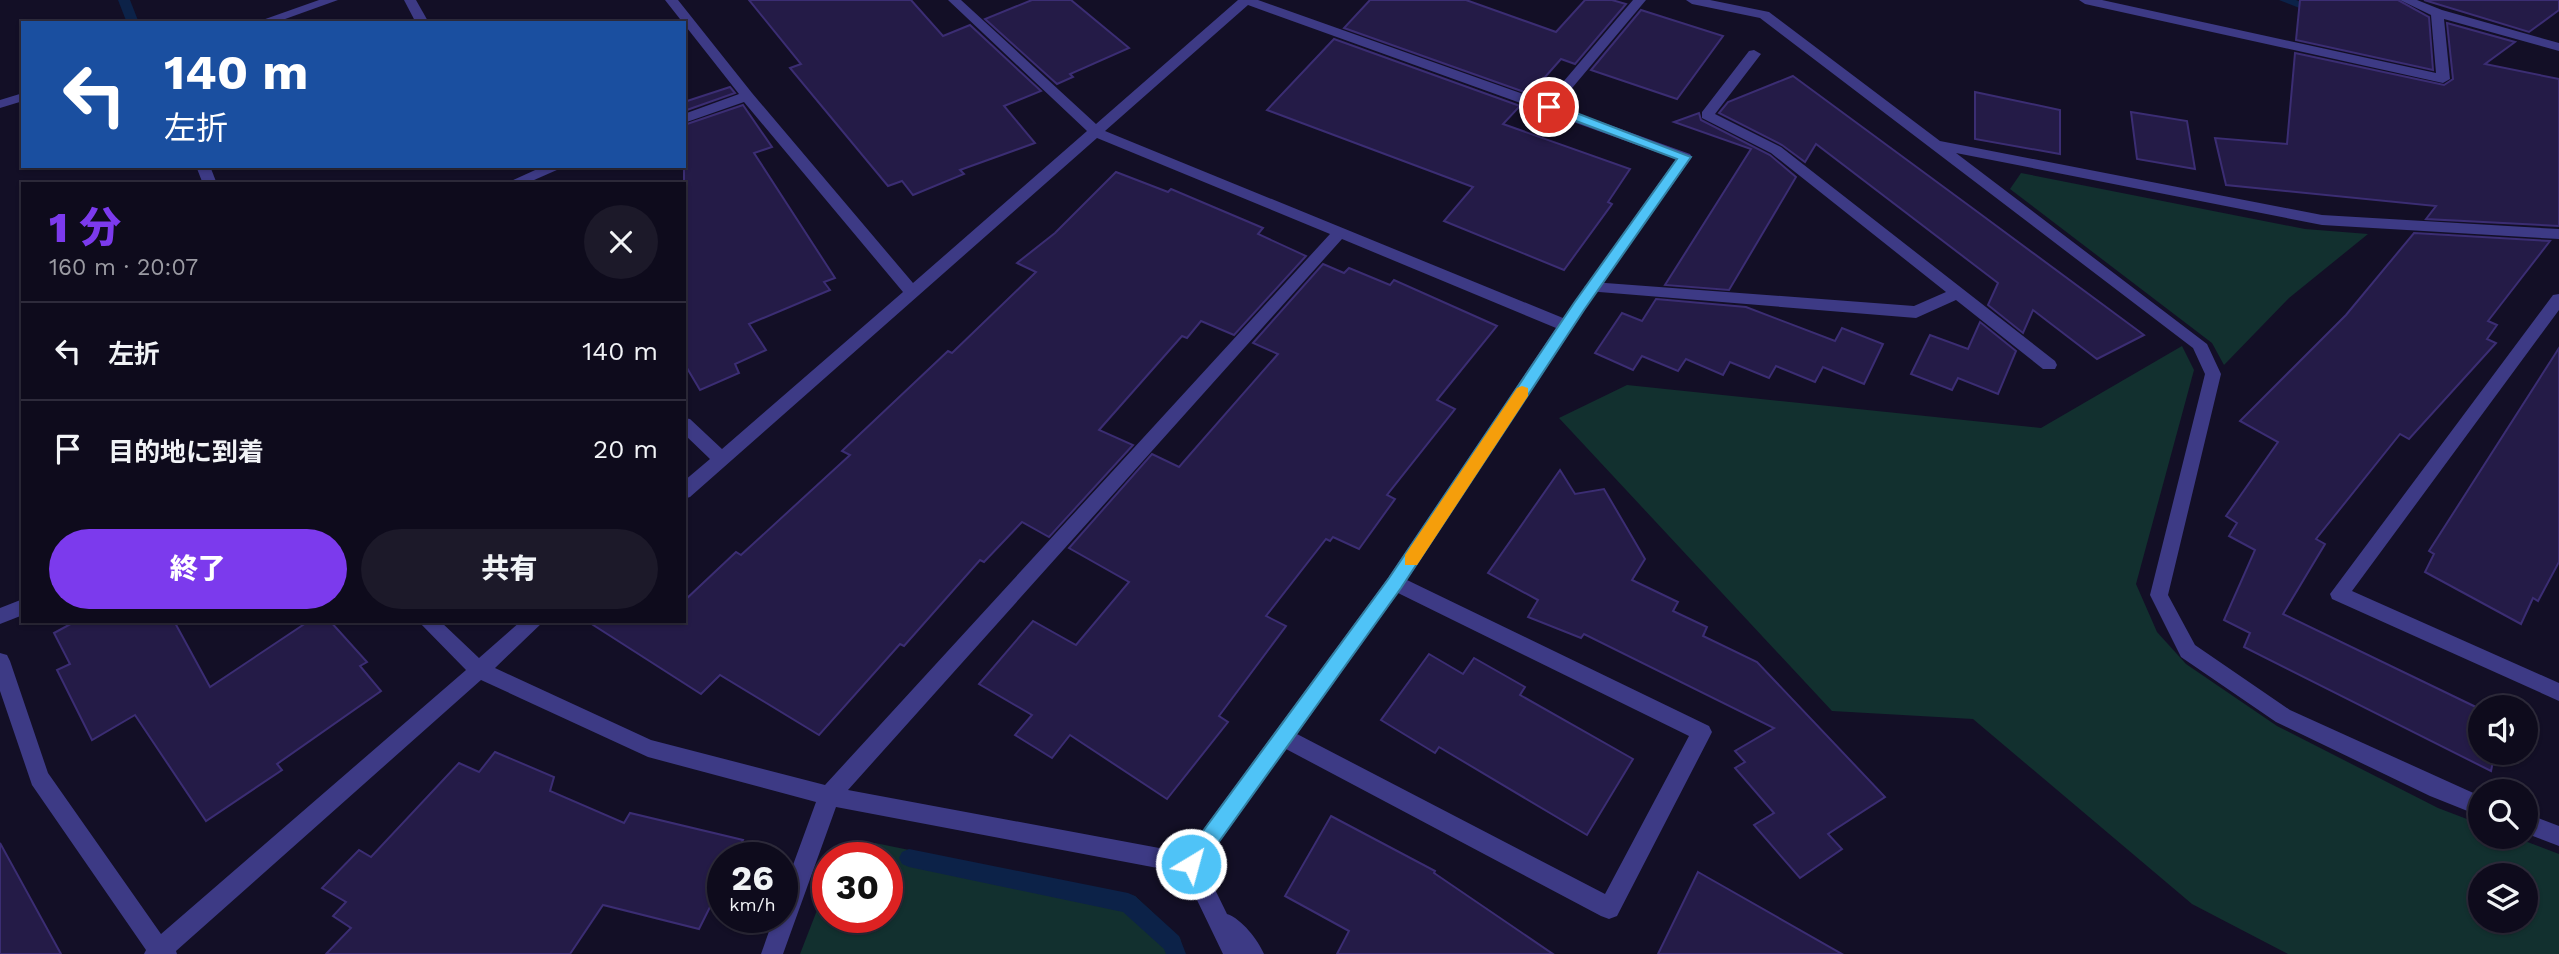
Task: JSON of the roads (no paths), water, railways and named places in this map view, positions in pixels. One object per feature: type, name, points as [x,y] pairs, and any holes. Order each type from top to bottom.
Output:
[{"type":"street","points":[[266,21],[332,0]]},
{"type":"street","points":[[410,0],[422,21]]},
{"type":"street","points":[[671,0],[747,96],[912,292]]},
{"type":"street","points":[[954,0],[1096,132],[1338,235],[1566,326]]},
{"type":"street","points":[[686,490],[1246,0],[1685,157],[1592,287],[1395,583],[1191,864]]},
{"type":"street","points":[[1549,107],[1640,0]]},
{"type":"street","points":[[1692,0],[1764,15],[2199,344],[2213,374],[2159,595],[2188,651],[2283,716],[2468,801]]},
{"type":"street","points":[[2085,0],[2443,79],[2437,13]]},
{"type":"street","points":[[2406,0],[2437,13],[2559,47]]},
{"type":"street","points":[[1754,54],[1707,115],[1776,150],[2049,365]]},
{"type":"street","points":[[686,119],[747,96]]},
{"type":"street","points":[[0,104],[21,98]]},
{"type":"street","points":[[1932,144],[2322,220],[2559,234]]},
{"type":"street","points":[[521,182],[554,168]]},
{"type":"street","points":[[772,954],[829,796],[1338,235]]},
{"type":"street","points":[[1592,287],[1916,312],[1957,293]]},
{"type":"street","points":[[2559,299],[2339,594],[2559,692]]},
{"type":"street","points":[[686,426],[721,459]]},
{"type":"street","points":[[1285,738],[1609,908],[1702,732],[1395,583]]},
{"type":"street","points":[[0,617],[21,608]]},
{"type":"street","points":[[429,623],[480,670],[648,748],[829,796],[1191,864]]},
{"type":"street","points":[[0,661],[39,778],[160,953],[534,623]]},
{"type":"street","points":[[2538,828],[2559,836]]},
{"type":"street","points":[[1191,864],[1217,912],[1235,954]]},
{"type":"street","points":[[1217,912],[1253,954]]},
{"type":"waterway","points":[[124,0],[132,21]]},
{"type":"waterway","points":[[2285,0],[2319,12]]},
{"type":"waterway","points":[[909,858],[1128,903],[1172,943],[1176,954]]}]
